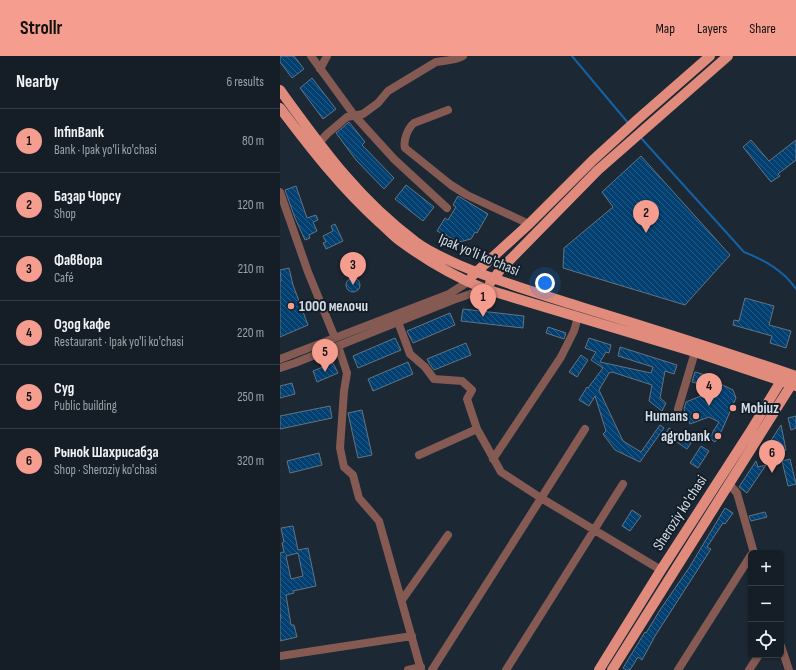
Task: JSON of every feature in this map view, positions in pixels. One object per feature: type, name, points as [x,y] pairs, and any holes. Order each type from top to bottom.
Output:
[{"type":"main road","points":[[485,289],[501,269],[590,178],[728,56]]},
{"type":"main road","points":[[468,282],[476,272],[529,224],[573,179],[706,57]]},
{"type":"main road","name":"Ipak yo'li ko'chasi","points":[[280,90],[332,161],[353,186],[389,221],[417,244],[440,256],[493,279],[679,337],[783,377]]},
{"type":"main road","name":"Ipak yo'li ko'chasi","points":[[280,108],[337,180],[363,208],[400,241],[428,260],[468,282],[485,289],[795,381]]},
{"type":"main road","name":"Sheroziy ko'chasi","points":[[599,670],[661,570],[750,432],[783,377]]},
{"type":"main road","name":"Sheroziy ko'chasi","points":[[612,670],[670,576],[795,381]]},
{"type":"street","points":[[311,56],[354,115],[394,159],[448,208]]},
{"type":"street","points":[[320,69],[327,56]]},
{"type":"street","points":[[319,143],[347,117],[363,114],[378,103],[388,91],[436,62],[443,60],[451,61],[463,56]]},
{"type":"street","points":[[706,57],[713,70]]},
{"type":"street","points":[[448,110],[414,123],[410,127],[405,140],[405,148],[451,185],[467,195],[529,224]]},
{"type":"street","points":[[280,192],[308,272],[347,373],[344,391],[340,448],[344,467],[352,475],[359,498],[379,521],[421,668],[408,670]]},
{"type":"street","points":[[280,368],[336,342],[449,294],[468,282]]},
{"type":"street","points":[[280,359],[398,322],[485,289]]},
{"type":"street","points":[[493,459],[560,357],[574,331],[578,317]]},
{"type":"street","points":[[398,322],[410,354],[425,367],[434,379],[462,381],[472,390],[467,399],[477,429],[501,472],[541,498],[661,570]]},
{"type":"street","points":[[678,409],[695,352]]},
{"type":"street","points":[[419,455],[477,429]]},
{"type":"street","points":[[432,670],[585,429]]},
{"type":"street","points":[[506,670],[595,530],[622,484]]},
{"type":"street","points":[[729,484],[738,493],[752,550]]},
{"type":"street","points":[[402,600],[448,535]]},
{"type":"street","points":[[678,670],[748,561]]},
{"type":"street","points":[[280,656],[412,636]]},
{"type":"street","points":[[784,655],[789,670]]},
{"type":"street","points":[[749,670],[757,658]]},
{"type":"building","points":[[280,56],[294,56],[304,69],[292,78],[280,62]]},
{"type":"building","points":[[312,78],[336,109],[323,119],[300,88]]},
{"type":"building","points":[[349,122],[365,142],[362,145],[394,178],[384,189],[356,160],[336,133]]},
{"type":"building","points":[[751,140],[769,161],[796,140],[796,160],[778,174],[780,176],[771,182],[743,147]]},
{"type":"building","points":[[641,156],[730,255],[685,305],[563,268],[564,248],[613,207],[602,192]]},
{"type":"building","points":[[406,185],[434,207],[423,221],[395,199]]},
{"type":"building","points":[[296,186],[307,218],[316,215],[318,220],[313,222],[317,231],[309,235],[310,238],[305,240],[285,190]]},
{"type":"building","points":[[458,196],[488,214],[477,233],[475,232],[471,239],[459,242],[437,231],[445,218],[448,220],[456,207],[453,205]]},
{"type":"building","points":[[335,224],[343,241],[326,249],[323,243],[326,242],[323,236],[333,231],[331,226]]},
{"type":"building","name":"1000 мелочи","points":[[289,268],[293,285],[308,325],[280,337],[280,270]]},
{"type":"building","points":[[350,278],[356,278],[360,282],[360,288],[356,292],[350,292],[346,288],[346,282]]},
{"type":"building","points":[[745,298],[774,306],[769,325],[791,331],[786,348],[770,343],[772,336],[733,325],[734,320],[739,321]]},
{"type":"building","points":[[463,309],[524,316],[523,328],[461,321]]},
{"type":"building","points":[[450,313],[455,325],[413,343],[407,331]]},
{"type":"building","points":[[548,327],[566,333],[564,339],[546,333]]},
{"type":"building","points":[[395,338],[401,350],[358,368],[353,356]]},
{"type":"building","points":[[589,338],[611,345],[609,353],[606,352],[600,362],[651,373],[653,367],[618,356],[620,347],[677,365],[674,374],[665,371],[660,398],[666,403],[662,411],[649,401],[652,385],[612,372],[609,373],[599,390],[623,441],[641,452],[660,425],[664,428],[640,462],[615,450],[603,434],[606,431],[595,396],[589,406],[579,400],[587,387],[588,388],[603,368],[591,360],[596,352],[585,348]]},
{"type":"building","points":[[466,343],[471,355],[434,370],[427,359]]},
{"type":"building","points":[[581,355],[588,360],[577,377],[569,372]]},
{"type":"building","points":[[408,362],[413,374],[373,391],[368,379]]},
{"type":"building","points":[[333,363],[338,373],[317,382],[313,371]]},
{"type":"building","points":[[695,372],[709,376],[708,378],[733,390],[736,398],[715,442],[709,438],[719,422],[709,417],[690,424],[684,409],[686,402],[703,395],[707,386],[692,382]]},
{"type":"building","points":[[292,383],[295,394],[280,398],[280,386]]},
{"type":"building","points":[[330,406],[332,418],[280,429],[280,416]]},
{"type":"building","points":[[362,410],[372,455],[358,458],[348,413]]},
{"type":"building","points":[[796,416],[796,428],[791,430],[788,418]]},
{"type":"building","points":[[781,425],[786,450],[766,459],[764,451]]},
{"type":"building","points":[[669,428],[691,443],[687,449],[665,434]]},
{"type":"building","points":[[701,446],[709,451],[698,468],[690,463]]},
{"type":"building","points":[[319,453],[322,465],[290,473],[287,461]]},
{"type":"building","points":[[790,459],[796,484],[788,486],[782,461]]},
{"type":"building","points":[[756,461],[758,467],[766,465],[747,493],[739,487]]},
{"type":"building","points":[[725,508],[733,513],[725,524],[723,523],[707,547],[711,549],[655,636],[642,660],[638,657],[630,670],[626,670],[623,668],[645,632],[646,633],[689,568]]},
{"type":"building","points":[[632,510],[641,516],[630,531],[622,526]]},
{"type":"building","points":[[765,512],[767,517],[751,521],[749,516]]},
{"type":"building","points":[[293,526],[298,550],[308,548],[316,586],[293,591],[294,593],[286,595],[291,625],[294,625],[297,637],[280,641],[280,553],[284,552],[282,543],[284,542],[281,528]],"holes":[[[298,553],[303,576],[291,579],[286,556]]]},
{"type":"waterway","points":[[572,56],[629,124]]},
{"type":"waterway","points":[[641,138],[744,252],[773,266],[785,276],[796,289]]},
{"type":"place","name":"Базар Чорсу","points":[[646,233]]},
{"type":"place","name":"Фаввора","points":[[353,285]]},
{"type":"place","name":"1000 мелочи","points":[[291,306]]},
{"type":"place","name":"InfinBank","points":[[483,317]]},
{"type":"place","name":"Суд","points":[[325,372]]},
{"type":"place","name":"Озод кафе","points":[[709,406]]},
{"type":"place","name":"Mobiuz","points":[[733,408]]},
{"type":"place","name":"Humans","points":[[696,416]]},
{"type":"place","name":"agrobank","points":[[718,436]]},
{"type":"place","name":"Рынок Шахрисабза","points":[[772,473]]}]
